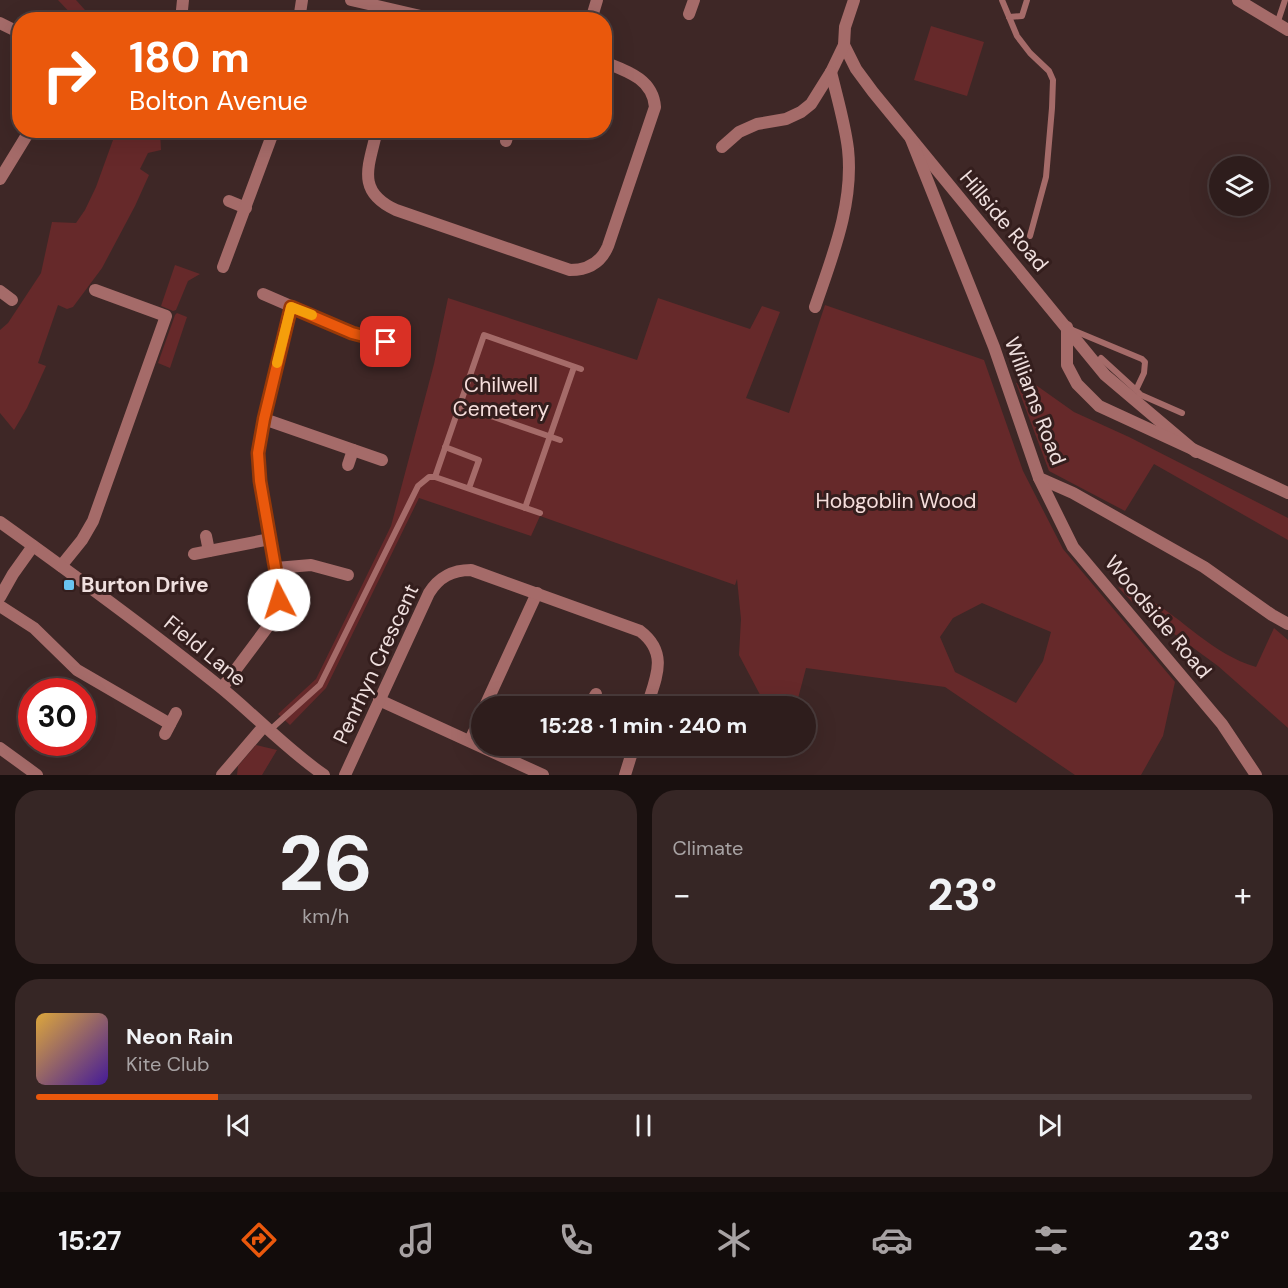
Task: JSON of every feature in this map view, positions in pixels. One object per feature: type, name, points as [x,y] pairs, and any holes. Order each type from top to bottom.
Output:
[{"type":"street","points":[[351,0],[392,12]]},
{"type":"street","points":[[689,14],[694,0]]},
{"type":"street","points":[[722,147],[739,132],[757,124],[786,118],[801,112],[811,104],[831,72],[844,45],[845,27],[854,0]]},
{"type":"street","points":[[1238,0],[1283,27]]},
{"type":"street","points":[[844,45],[856,69],[911,140]]},
{"type":"street","points":[[376,138],[367,173],[370,190],[380,202],[396,210],[570,270],[585,268],[596,263],[609,246],[655,107],[652,92],[643,81],[612,66]]},
{"type":"street","points":[[815,307],[840,234],[848,186],[848,150],[831,72]]},
{"type":"street","points":[[0,180],[25,138]]},
{"type":"street","points":[[223,267],[271,138]]},
{"type":"street","name":"Hillside Road","points":[[911,140],[1105,375],[1196,452]]},
{"type":"street","name":"Williams Road","points":[[911,140],[994,347],[1039,478],[1073,493],[1204,567],[1288,624]]},
{"type":"street","points":[[229,201],[246,208]]},
{"type":"street","points":[[61,566],[82,540],[93,521],[166,316],[95,290]]},
{"type":"street","points":[[0,291],[12,300]]},
{"type":"street","points":[[262,294],[352,333],[403,347],[401,354]]},
{"type":"street","points":[[222,688],[273,617],[279,600],[276,568],[258,461],[264,419],[291,307]]},
{"type":"street","name":"Hillside Road","points":[[1067,327],[1067,365],[1077,384],[1099,406],[1288,493]]},
{"type":"street","points":[[264,419],[382,460]]},
{"type":"street","points":[[348,465],[353,450]]},
{"type":"street","name":"Woodside Road","points":[[1039,478],[1073,547],[1222,724],[1256,775]]},
{"type":"street","name":"Field Lane","points":[[0,522],[222,688],[324,775]]},
{"type":"street","points":[[206,536],[209,551]]},
{"type":"street","points":[[194,554],[270,539]]},
{"type":"street","points":[[0,597],[33,546]]},
{"type":"street","points":[[276,568],[311,565],[348,575]]},
{"type":"street","points":[[329,584],[334,570]]},
{"type":"street","name":"Penrhyn Crescent","points":[[345,775],[429,593],[444,576],[457,571],[471,570],[636,628],[654,645],[658,666],[650,696]]},
{"type":"street","points":[[490,696],[537,593]]},
{"type":"street","points":[[0,606],[34,628],[77,670],[167,729],[176,713]]},
{"type":"street","points":[[379,700],[543,775]]},
{"type":"street","points":[[225,774],[267,728]]},
{"type":"street","points":[[0,748],[37,775]]},
{"type":"street","points":[[625,775],[631,756]]},
{"type":"lane","points":[[1002,0],[1017,36],[1048,71],[1053,80],[1046,177],[1030,236]]},
{"type":"lane","points":[[1009,17],[1022,16],[1027,0]]},
{"type":"lane","points":[[1283,27],[1285,0]]},
{"type":"lane","points":[[1067,327],[1142,359],[1145,362],[1144,373],[1136,390]]},
{"type":"lane","points":[[435,477],[484,335],[577,368],[525,508]]},
{"type":"lane","points":[[1101,358],[1141,395],[1182,413]]},
{"type":"lane","points":[[459,405],[560,440]]},
{"type":"lane","points":[[445,447],[479,460],[469,488]]},
{"type":"lane","points":[[267,728],[320,685],[413,494],[418,486],[429,477],[469,488],[540,513]]},
{"type":"green space","points":[[58,0],[76,0],[87,12],[69,12]]},
{"type":"green space","points":[[931,26],[984,42],[967,96],[914,80]]},
{"type":"green space","points":[[113,138],[160,138],[161,150],[148,153],[140,169],[149,175],[102,268],[73,307],[67,309],[58,305],[38,363],[46,366],[14,430],[0,413],[0,330],[8,323],[41,273],[52,222],[76,223],[85,210]]},
{"type":"green space","points":[[175,265],[200,274],[188,281],[176,310],[173,311],[161,306]]},
{"type":"green space","points":[[448,298],[637,360],[658,298],[750,329],[762,306],[780,312],[746,398],[789,413],[825,305],[984,360],[1023,471],[1063,549],[1175,682],[1163,736],[1141,775],[1075,775],[945,687],[806,668],[799,696],[761,696],[739,655],[741,619],[737,579],[735,585],[540,516],[531,536],[419,498],[326,688],[290,725],[278,714],[316,679],[391,526],[434,364]],"holes":[[[982,603],[1051,632],[1043,661],[1016,703],[955,672],[940,637],[953,618]]]},
{"type":"green space","points":[[177,313],[187,317],[170,368],[158,363]]},
{"type":"green space","points":[[1016,383],[1033,383],[1074,412],[1129,437],[1288,518],[1288,540],[1154,464],[1125,511],[1049,471]]},
{"type":"green space","points":[[1118,587],[1145,597],[1226,654],[1256,667],[1274,628],[1288,640],[1288,728],[1218,666],[1136,606]]},
{"type":"green space","points":[[256,745],[277,750],[262,775],[237,775],[238,766]]},
{"type":"slow traffic","points":[[277,363],[291,307],[312,315]]},
{"type":"place","name":"Burton Drive","points":[[69,585]]},
{"type":"route","points":[[279,600],[260,481],[258,453],[291,307],[352,333],[386,342]]},
{"type":"park label","name":"Chilwell Cemetery","points":[[501,397]]},
{"type":"park label","name":"Hobgoblin Wood","points":[[896,501]]}]
